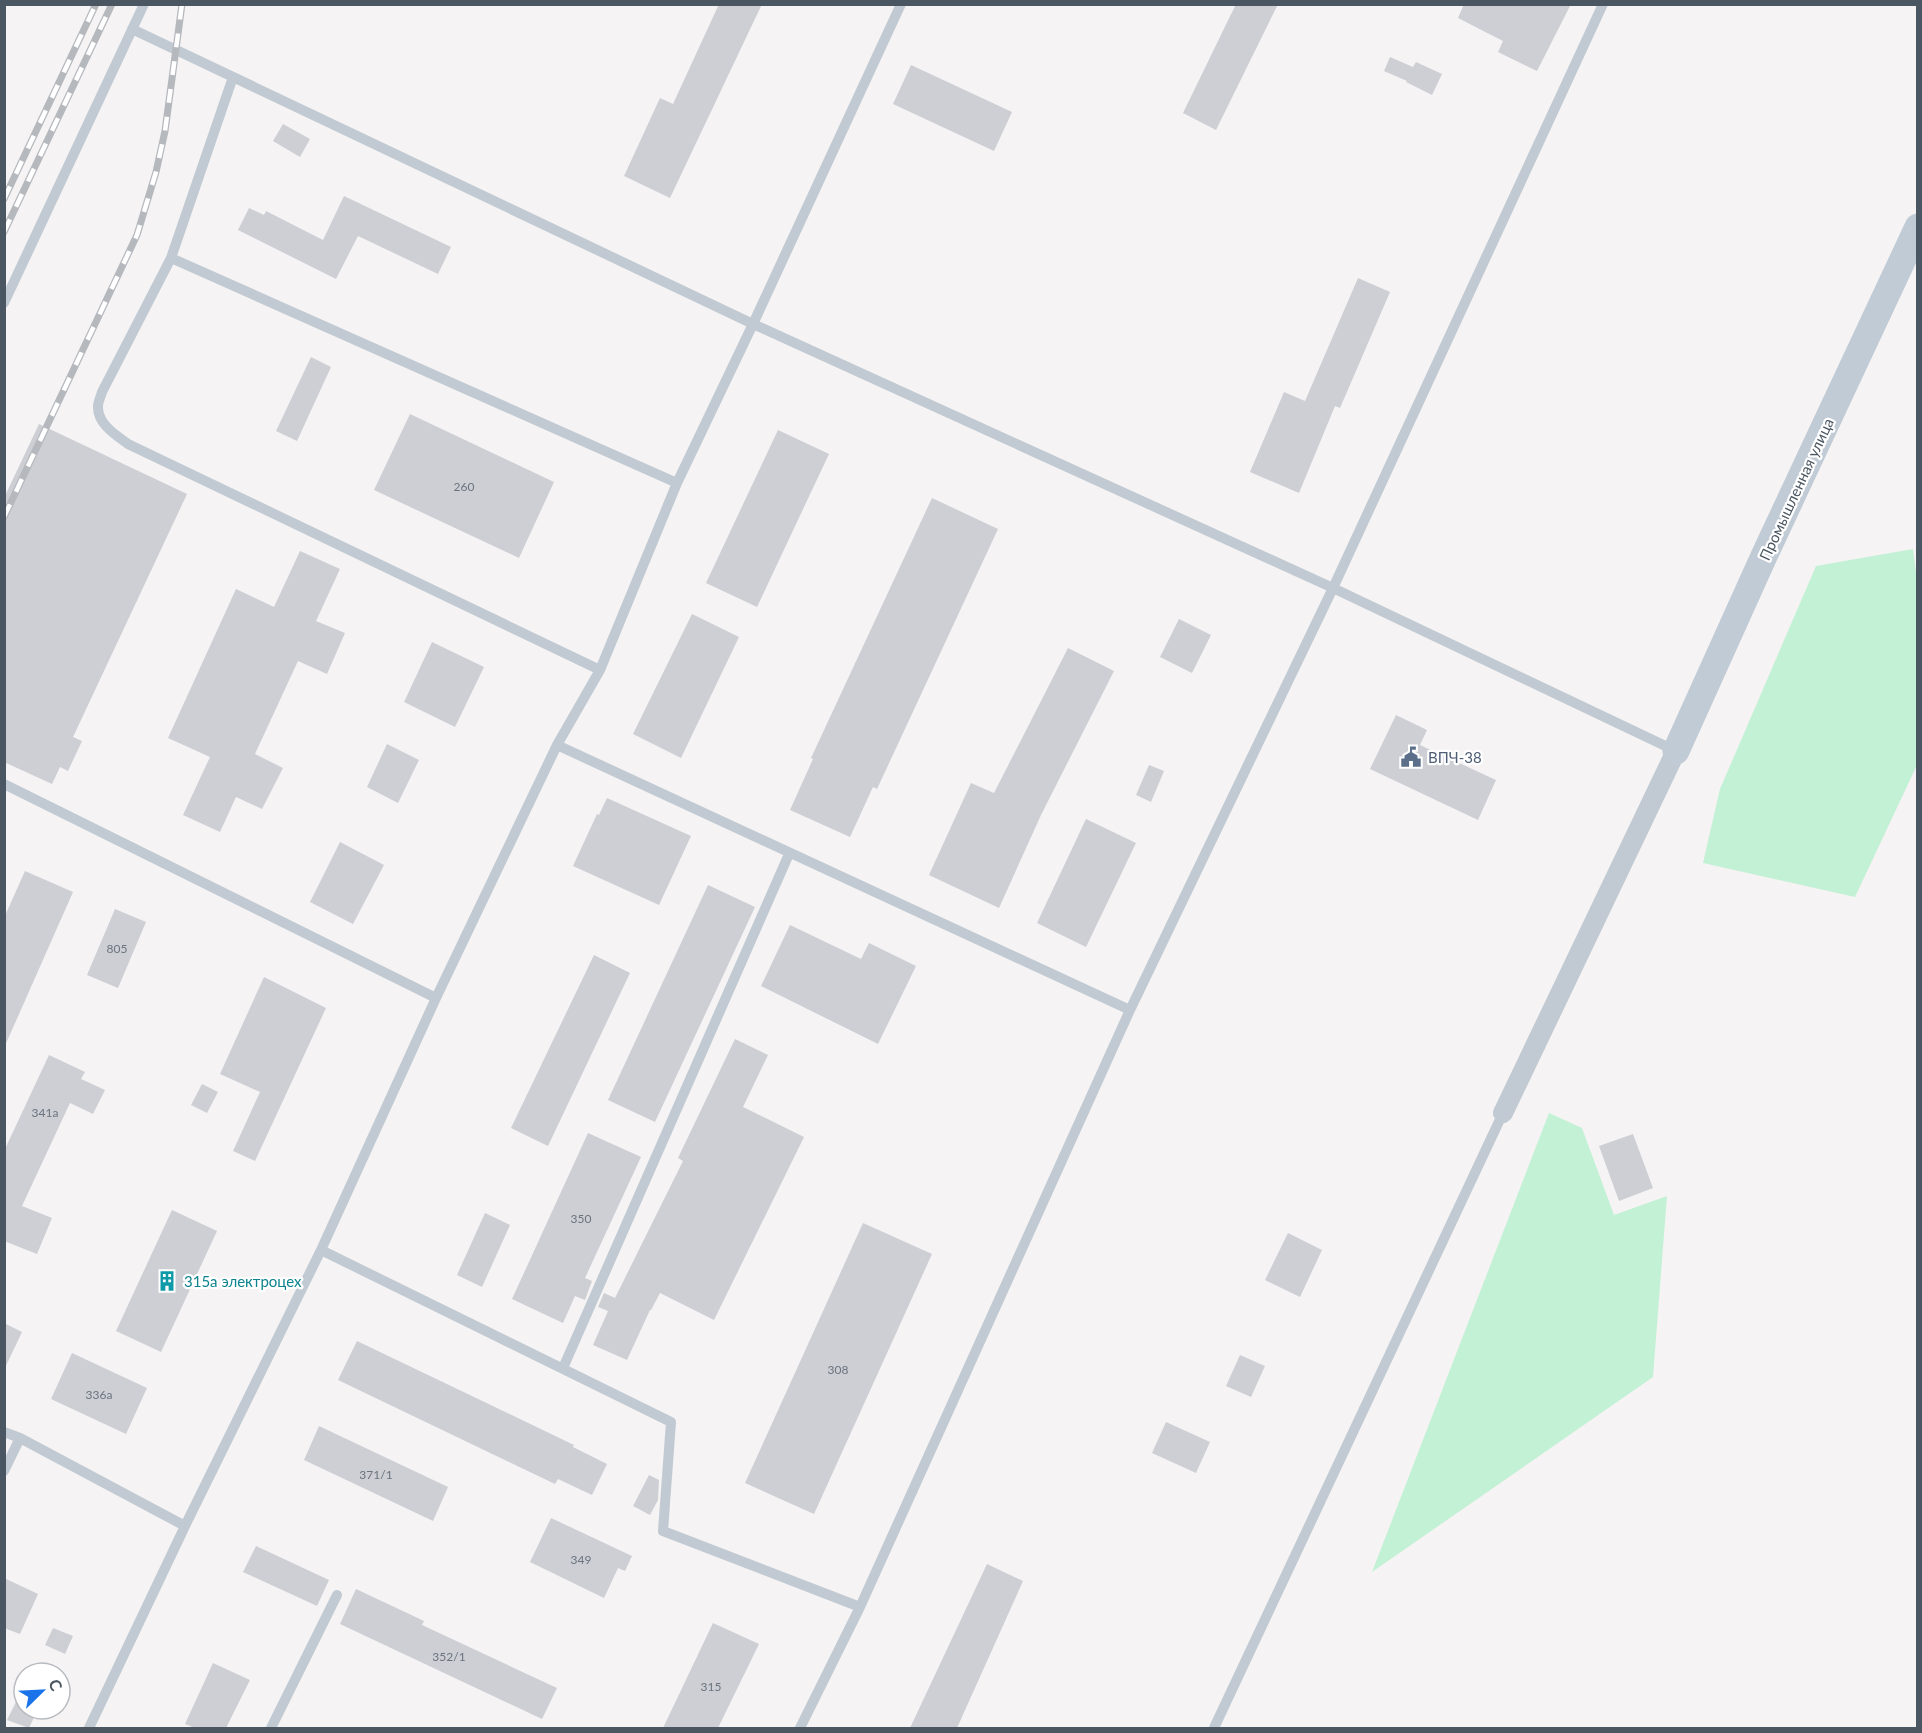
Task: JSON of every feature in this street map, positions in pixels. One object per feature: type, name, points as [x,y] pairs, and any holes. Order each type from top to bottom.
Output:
[{"type":"street","name":"Промышленная улица","points":[[1676,751],[1917,227]]},
{"type":"street","points":[[1503,1113],[1676,751]]},
{"type":"lane","points":[[4,303],[144,4]]},
{"type":"lane","points":[[89,1728],[185,1526],[321,1250],[436,998],[557,745],[600,670],[677,483],[901,4]]},
{"type":"lane","points":[[801,1728],[860,1607],[1130,1010],[1333,588],[1603,4]]},
{"type":"lane","points":[[132,29],[753,324],[1333,588],[1676,751]]},
{"type":"lane","points":[[233,77],[171,258],[102,392],[98,407],[101,420],[128,444],[600,670]]},
{"type":"lane","points":[[171,258],[677,483]]},
{"type":"lane","points":[[557,745],[1130,1010]]},
{"type":"lane","points":[[4,784],[436,998]]},
{"type":"lane","points":[[563,1368],[789,854]]},
{"type":"lane","points":[[1214,1728],[1503,1113]]},
{"type":"lane","points":[[321,1250],[671,1422],[663,1531],[860,1607]]},
{"type":"lane","points":[[4,1432],[20,1438],[185,1526]]},
{"type":"lane","points":[[4,1471],[20,1438]]},
{"type":"lane","points":[[271,1728],[337,1595]]},
{"type":"green space","points":[[1913,549],[1918,589],[1917,765],[1855,897],[1703,863],[1720,789],[1816,566]]},
{"type":"green space","points":[[1549,1113],[1582,1128],[1614,1215],[1667,1196],[1653,1377],[1372,1572]]},
{"type":"building","points":[[719,4],[762,4],[670,198],[624,176],[660,98],[673,104]]},
{"type":"building","points":[[1236,4],[1278,4],[1216,130],[1183,113]]},
{"type":"building","points":[[1464,4],[1571,4],[1537,71],[1498,52],[1503,41],[1458,18]]},
{"type":"building","points":[[1390,57],[1413,67],[1416,62],[1442,74],[1432,95],[1384,71]]},
{"type":"building","points":[[911,65],[1012,112],[994,151],[893,104]]},
{"type":"building","points":[[283,124],[310,139],[300,157],[273,141]]},
{"type":"building","points":[[344,196],[451,247],[438,274],[358,236],[336,279],[238,230],[249,208],[264,215],[266,211],[323,240]]},
{"type":"building","points":[[1358,278],[1390,292],[1340,408],[1335,406],[1299,493],[1250,472],[1284,392],[1305,401]]},
{"type":"building","points":[[311,357],[331,367],[297,441],[276,431]]},
{"type":"building","points":[[410,414],[554,482],[519,558],[374,490]]},
{"type":"building","points":[[39,424],[187,494],[73,737],[82,741],[68,771],[60,767],[52,784],[4,762],[4,498]]},
{"type":"building","points":[[778,430],[829,454],[757,607],[706,583]]},
{"type":"building","points":[[932,498],[998,529],[877,789],[873,787],[850,837],[790,810],[813,759],[811,758]]},
{"type":"building","points":[[300,551],[340,569],[316,621],[345,633],[327,674],[298,661],[255,754],[283,768],[262,809],[236,797],[220,832],[183,815],[210,757],[168,738],[236,589],[274,607]]},
{"type":"building","points":[[692,614],[739,637],[681,758],[633,734]]},
{"type":"building","points":[[1179,619],[1211,635],[1192,673],[1160,657]]},
{"type":"building","points":[[432,642],[484,667],[455,727],[404,702]]},
{"type":"building","points":[[1068,648],[1114,671],[1041,815],[999,908],[929,875],[971,783],[994,793]]},
{"type":"building","name":"ВПЧ-38","points":[[1396,715],[1427,730],[1420,745],[1496,780],[1478,820],[1370,769]]},
{"type":"building","points":[[387,744],[419,760],[398,803],[367,787]]},
{"type":"building","points":[[1149,765],[1164,771],[1151,802],[1136,795]]},
{"type":"building","points":[[607,798],[691,836],[659,905],[573,866]]},
{"type":"building","points":[[1086,819],[1136,843],[1086,947],[1037,923]]},
{"type":"building","points":[[340,842],[384,865],[353,924],[310,902]]},
{"type":"building","points":[[25,871],[73,892],[4,1048],[4,918]]},
{"type":"building","points":[[708,885],[755,907],[655,1122],[608,1100]]},
{"type":"building","points":[[115,909],[146,922],[118,988],[87,975]]},
{"type":"building","points":[[790,925],[861,959],[869,943],[916,966],[878,1044],[761,986]]},
{"type":"building","points":[[594,955],[630,973],[548,1146],[511,1128]]},
{"type":"building","points":[[264,977],[326,1008],[255,1161],[233,1151],[260,1092],[220,1074]]},
{"type":"building","points":[[735,1039],[768,1055],[743,1107],[804,1137],[714,1320],[660,1293],[627,1360],[593,1345],[608,1311],[598,1307],[604,1293],[615,1298],[683,1161],[678,1158]]},
{"type":"building","points":[[49,1055],[85,1072],[81,1079],[105,1090],[93,1114],[70,1103],[22,1206],[52,1218],[37,1254],[4,1241],[4,1151]]},
{"type":"building","points":[[202,1084],[218,1092],[207,1113],[191,1105]]},
{"type":"building","points":[[588,1133],[641,1157],[585,1278],[592,1281],[585,1300],[575,1296],[563,1323],[512,1299]]},
{"type":"building","points":[[1633,1134],[1653,1188],[1619,1201],[1599,1146]]},
{"type":"building","name":"315a электроцех","points":[[172,1210],[217,1231],[161,1352],[116,1331]]},
{"type":"building","points":[[485,1213],[510,1225],[482,1287],[457,1275]]},
{"type":"building","points":[[863,1223],[932,1254],[814,1514],[745,1483]]},
{"type":"building","points":[[1288,1233],[1322,1250],[1300,1297],[1265,1280]]},
{"type":"building","points":[[4,1323],[22,1332],[4,1370]]},
{"type":"building","points":[[357,1341],[574,1445],[573,1447],[607,1464],[592,1495],[558,1479],[555,1484],[338,1380]]},
{"type":"building","points":[[72,1353],[147,1388],[126,1434],[51,1399]]},
{"type":"building","points":[[1240,1355],[1265,1366],[1251,1397],[1226,1386]]},
{"type":"building","points":[[1166,1422],[1210,1442],[1196,1473],[1152,1453]]},
{"type":"building","points":[[319,1426],[448,1487],[433,1521],[304,1460]]},
{"type":"building","points":[[649,1475],[659,1480],[658,1500],[650,1515],[633,1506]]},
{"type":"building","points":[[551,1518],[632,1556],[625,1571],[618,1568],[604,1598],[530,1562]]},
{"type":"building","points":[[256,1546],[329,1580],[317,1606],[243,1572]]},
{"type":"building","points":[[987,1564],[1023,1581],[957,1728],[910,1728]]},
{"type":"building","points":[[4,1578],[38,1594],[20,1634],[4,1628]]},
{"type":"building","points":[[356,1589],[424,1621],[422,1625],[557,1688],[542,1719],[340,1624]]},
{"type":"building","points":[[713,1623],[759,1644],[718,1728],[663,1728]]},
{"type":"building","points":[[53,1628],[73,1636],[65,1654],[45,1645]]},
{"type":"building","points":[[213,1663],[250,1680],[226,1728],[195,1728],[185,1724]]},
{"type":"building","points":[[12,1710],[12,1721],[32,1721],[29,1728],[7,1720]]},
{"type":"railway","points":[[4,199],[96,4]]},
{"type":"railway","points":[[4,232],[112,4]]},
{"type":"railway","points":[[4,517],[137,235],[156,172],[165,131],[182,4]]},
{"type":"place","name":"ВПЧ-38","points":[[1411,757]]},
{"type":"place","name":"315a электроцех","points":[[167,1281]]}]
